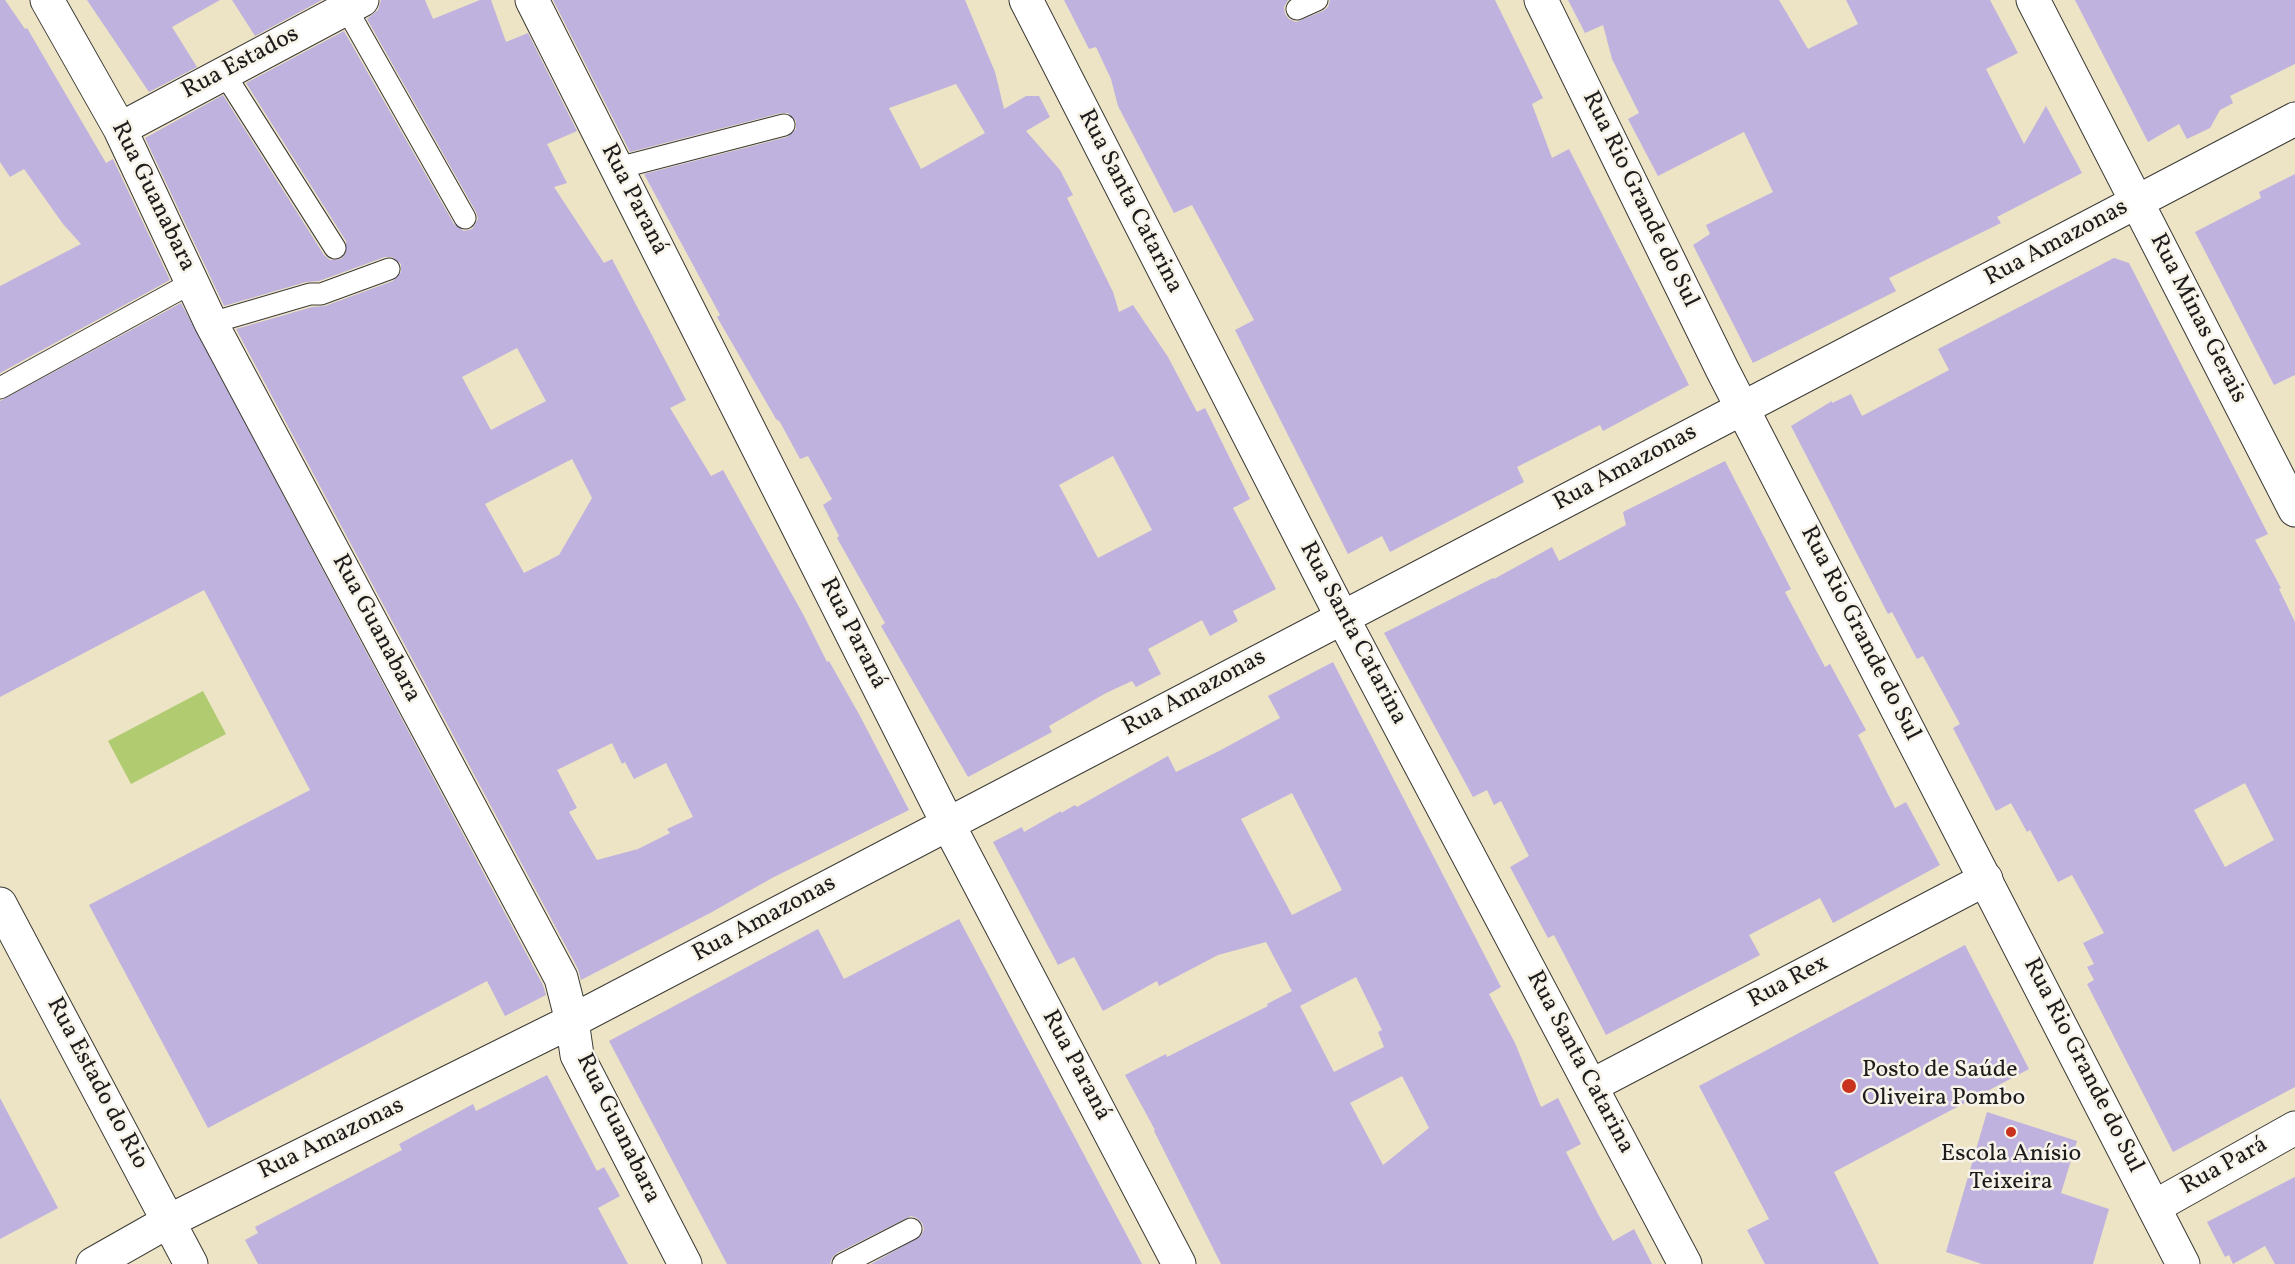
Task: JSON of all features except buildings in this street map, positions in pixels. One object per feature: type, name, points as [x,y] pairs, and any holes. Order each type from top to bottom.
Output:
[{"type":"street","name":"Rua Guanabara","points":[[47,0],[120,129],[211,322],[561,978],[572,1021],[577,1055],[685,1264]]},
{"type":"street","name":"Rua Paraná","points":[[532,0],[948,824],[1179,1264]]},
{"type":"street","name":"Rua Santa Catarina","points":[[1026,0],[1342,617],[1685,1264]]},
{"type":"street","name":"Rua Rio Grande do Sul","points":[[1541,0],[1742,409],[2183,1264]]},
{"type":"street","name":"Rua Minas Gerais","points":[[2033,0],[2295,510]]},
{"type":"street","name":"Rua Estados","points":[[120,129],[350,3]]},
{"type":"street","name":"Rua Amazonas","points":[[93,1264],[169,1221],[572,1021],[2295,119]]},
{"type":"street","name":"Rua Rex","points":[[1591,1086],[1986,879]]},
{"type":"street","name":"Rua Estado do Rio","points":[[0,904],[191,1264]]},
{"type":"street","name":"Rua Pará","points":[[2154,1206],[2295,1128]]},
{"type":"lane","points":[[1297,9],[1317,0]]},
{"type":"lane","points":[[350,3],[465,218]]},
{"type":"lane","points":[[224,73],[335,248]]},
{"type":"lane","points":[[618,168],[784,125]]},
{"type":"lane","points":[[211,322],[310,294],[321,294],[389,268]]},
{"type":"lane","points":[[0,388],[193,282]]},
{"type":"lane","points":[[843,1264],[910,1228]]},
{"type":"green space","points":[[203,691],[226,734],[131,784],[108,741]]},
{"type":"place","name":"Posto de Saúde Oliveira Pombo","points":[[1849,1086]]},
{"type":"place","name":"Escola Anísio Teixeira","points":[[2011,1132]]}]
